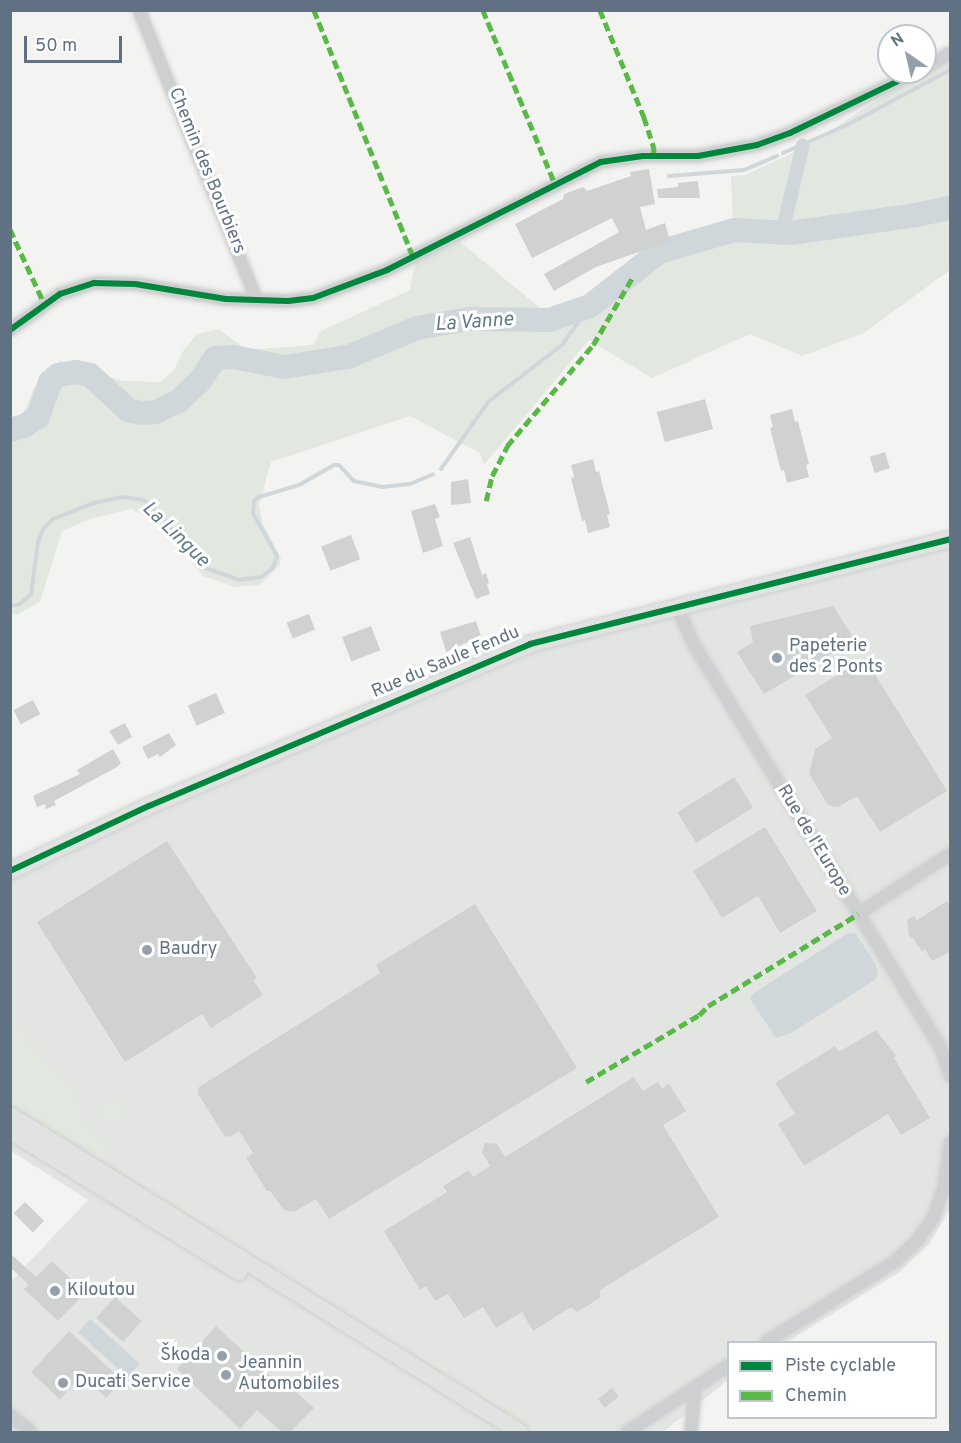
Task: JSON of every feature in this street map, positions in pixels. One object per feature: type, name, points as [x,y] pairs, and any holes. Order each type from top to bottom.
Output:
[{"type":"main road","name":"Rue du Saule Fendu","points":[[10,870],[149,806],[530,644],[676,605],[951,538]]},
{"type":"main road","points":[[10,1115],[520,1432]]},
{"type":"main road","points":[[10,1131],[500,1432]]},
{"type":"street","name":"Chemin des Bourbiers","points":[[139,10],[257,300]]},
{"type":"street","points":[[937,61],[951,53]]},
{"type":"street","points":[[10,330],[60,294],[94,283],[135,284],[226,299],[301,300],[334,292],[387,270],[608,159],[698,156],[757,145],[800,128],[892,84]]},
{"type":"street","name":"Rue de l'Europe","points":[[676,605],[694,645],[940,1046],[951,1075]]},
{"type":"street","points":[[858,914],[951,854]]},
{"type":"street","points":[[768,1341],[894,1262],[917,1240],[933,1218],[944,1187],[951,1142]]},
{"type":"street","points":[[627,1432],[727,1367]]},
{"type":"street","points":[[691,1432],[695,1388]]},
{"type":"street","points":[[641,1432],[665,1406]]},
{"type":"street","points":[[10,1415],[31,1432]]},
{"type":"shaded area","points":[[950,60],[950,270],[864,333],[802,356],[750,334],[652,378],[589,340],[484,465],[480,453],[410,416],[271,462],[259,505],[263,524],[281,558],[279,566],[260,585],[236,587],[203,576],[164,528],[132,509],[90,519],[62,531],[40,602],[16,615],[11,613],[11,422],[22,417],[34,388],[60,361],[123,381],[161,382],[174,370],[183,351],[197,334],[219,329],[247,350],[313,345],[321,331],[410,290],[415,263],[459,241],[546,313],[586,301],[658,247],[733,224],[731,176],[745,175],[806,147],[883,96],[905,84],[937,84],[937,67]]},
{"type":"shaded area","points":[[950,542],[950,1208],[930,1243],[901,1271],[789,1341],[727,1341],[727,1381],[663,1432],[13,1432],[10,1430],[10,1282],[88,1200],[11,1151],[11,862],[537,638]]},
{"type":"shaded area","points":[[848,933],[856,934],[876,965],[878,975],[875,980],[791,1033],[776,1038],[750,999],[752,994]]},
{"type":"shaded area","points":[[10,1017],[45,1064],[69,1083],[77,1095],[82,1121],[87,1131],[105,1141],[114,1141],[104,1157],[361,1319],[548,1432],[531,1432],[11,1112]]},
{"type":"shaded area","points":[[112,1098],[121,1101],[124,1110],[121,1119],[112,1122],[103,1119],[100,1110],[103,1101]]},
{"type":"shaded area","points":[[90,1319],[140,1364],[128,1377],[78,1332]]},
{"type":"building","points":[[649,169],[655,204],[640,207],[646,230],[665,223],[670,241],[596,267],[554,291],[544,274],[619,232],[612,218],[532,258],[515,224],[563,199],[564,194],[583,187],[587,191],[631,176],[630,172]]},
{"type":"building","points":[[698,181],[700,198],[658,198],[657,189],[678,187],[678,183]]},
{"type":"building","points":[[705,399],[713,429],[665,442],[657,412]]},
{"type":"building","points":[[792,409],[795,422],[798,421],[809,464],[806,465],[809,477],[787,483],[784,470],[781,471],[770,428],[773,427],[770,415]]},
{"type":"building","points":[[885,452],[890,468],[875,473],[870,457]]},
{"type":"building","points":[[593,459],[596,472],[599,471],[610,514],[607,515],[610,527],[588,533],[585,520],[582,521],[571,478],[574,477],[571,465]]},
{"type":"building","points":[[468,479],[471,503],[451,505],[451,482]]},
{"type":"building","points":[[435,504],[440,517],[435,519],[443,546],[423,553],[411,511]]},
{"type":"building","points":[[351,535],[360,559],[330,571],[321,546]]},
{"type":"building","points":[[470,537],[482,575],[486,573],[489,583],[487,584],[490,594],[476,599],[453,543]]},
{"type":"building","points":[[833,606],[855,640],[764,694],[737,652],[753,642],[750,626]]},
{"type":"building","points":[[309,614],[315,630],[293,638],[287,623]]},
{"type":"building","points":[[476,621],[481,636],[446,652],[440,632]]},
{"type":"building","points":[[371,626],[380,650],[351,661],[342,637]]},
{"type":"building","points":[[865,658],[947,791],[880,832],[857,796],[838,807],[828,805],[809,774],[815,749],[832,738],[805,695]]},
{"type":"building","points":[[216,693],[225,713],[197,726],[188,706]]},
{"type":"building","points":[[33,700],[40,714],[21,724],[13,710]]},
{"type":"building","points":[[125,723],[132,737],[118,745],[109,731]]},
{"type":"building","points":[[169,733],[176,745],[160,757],[158,754],[148,759],[142,747]]},
{"type":"building","points":[[113,749],[121,763],[117,767],[54,801],[56,805],[46,809],[45,804],[37,807],[33,796],[80,774],[77,770]]},
{"type":"building","points":[[734,777],[753,808],[696,843],[677,813]]},
{"type":"building","points":[[765,827],[817,911],[780,933],[758,896],[722,918],[693,871]]},
{"type":"building","name":"Baudry","points":[[167,841],[257,978],[253,980],[263,995],[211,1028],[202,1014],[125,1062],[37,922]]},
{"type":"building","points":[[947,901],[951,907],[951,951],[932,961],[925,949],[922,952],[913,938],[909,936],[907,920],[914,916],[917,920]]},
{"type":"building","points":[[475,904],[577,1068],[329,1219],[316,1199],[294,1212],[284,1210],[270,1191],[267,1191],[246,1158],[253,1153],[239,1131],[230,1137],[224,1135],[198,1094],[199,1087],[380,973],[376,965]]},
{"type":"building","points":[[876,1030],[896,1056],[894,1058],[930,1118],[901,1135],[888,1114],[804,1166],[778,1124],[795,1114],[775,1083],[835,1046],[839,1052]]},
{"type":"building","points":[[634,1077],[643,1091],[658,1082],[662,1089],[669,1084],[686,1111],[663,1125],[719,1217],[600,1290],[600,1298],[577,1312],[571,1307],[533,1331],[522,1312],[496,1328],[483,1307],[464,1318],[448,1294],[435,1301],[426,1286],[420,1290],[384,1231],[447,1192],[443,1186],[469,1170],[473,1177],[490,1166],[482,1152],[485,1143],[497,1144],[505,1157]]},
{"type":"building","points":[[25,1202],[44,1221],[33,1232],[14,1213]]},
{"type":"building","name":"Kiloutou","points":[[10,1253],[36,1277],[52,1261],[85,1293],[58,1321],[24,1289],[29,1285],[10,1267]]},
{"type":"building","points":[[115,1297],[142,1321],[123,1342],[96,1318]]},
{"type":"building","name":"Jeannin Automobiles","points":[[216,1326],[280,1385],[284,1381],[314,1408],[290,1432],[282,1432],[257,1410],[240,1429],[177,1369]]},
{"type":"building","points":[[69,1331],[122,1380],[106,1398],[81,1375],[60,1400],[31,1372]]},
{"type":"building","points":[[612,1388],[619,1397],[605,1408],[598,1399]]},
{"type":"waterway","points":[[783,153],[847,125],[950,70]]},
{"type":"waterway","points":[[782,233],[803,145]]},
{"type":"waterway","points":[[669,176],[744,170],[777,156]]},
{"type":"waterway","name":"La Vanne","points":[[10,430],[24,426],[38,417],[50,382],[58,375],[76,372],[90,375],[128,410],[142,413],[156,412],[179,401],[199,382],[215,358],[234,357],[284,367],[348,357],[417,328],[469,319],[549,320],[590,306],[659,252],[734,230],[790,233],[950,208]]},
{"type":"waterway","name":"La Lingue","points":[[441,469],[489,401],[562,345],[590,306]]},
{"type":"waterway","name":"La Lingue","points":[[10,606],[20,604],[31,594],[38,542],[44,528],[53,519],[94,503],[122,497],[144,500],[158,512],[192,556],[205,568],[239,580],[261,577],[273,568],[277,556],[253,513],[254,501],[259,497],[299,485],[334,465],[339,465],[354,481],[382,487],[410,484],[433,474]]},
{"type":"marked path","points":[[314,10],[413,256]]},
{"type":"marked path","points":[[483,10],[555,184]]},
{"type":"marked path","points":[[600,10],[644,117],[654,147],[654,156]]},
{"type":"marked path","points":[[10,229],[45,305]]},
{"type":"marked path","points":[[486,501],[492,476],[507,446],[593,345],[632,278]]},
{"type":"marked path","points":[[586,1082],[699,1015],[708,1006],[858,914]]},
{"type":"cycle path","points":[[10,330],[60,294],[94,283],[135,284],[226,299],[288,301],[313,298],[387,270],[601,162],[643,156],[698,156],[757,145],[790,133],[892,84]]},
{"type":"cycle path","points":[[10,871],[149,806],[530,644],[950,539]]},
{"type":"place","name":"Papeterie des 2 Ponts","points":[[777,658]]},
{"type":"place","name":"Baudry","points":[[147,950]]},
{"type":"place","name":"Kiloutou","points":[[55,1291]]},
{"type":"place","name":"Škoda","points":[[222,1356]]},
{"type":"place","name":"Jeannin Automobiles","points":[[226,1375]]},
{"type":"place","name":"Ducati Service","points":[[63,1383]]}]
